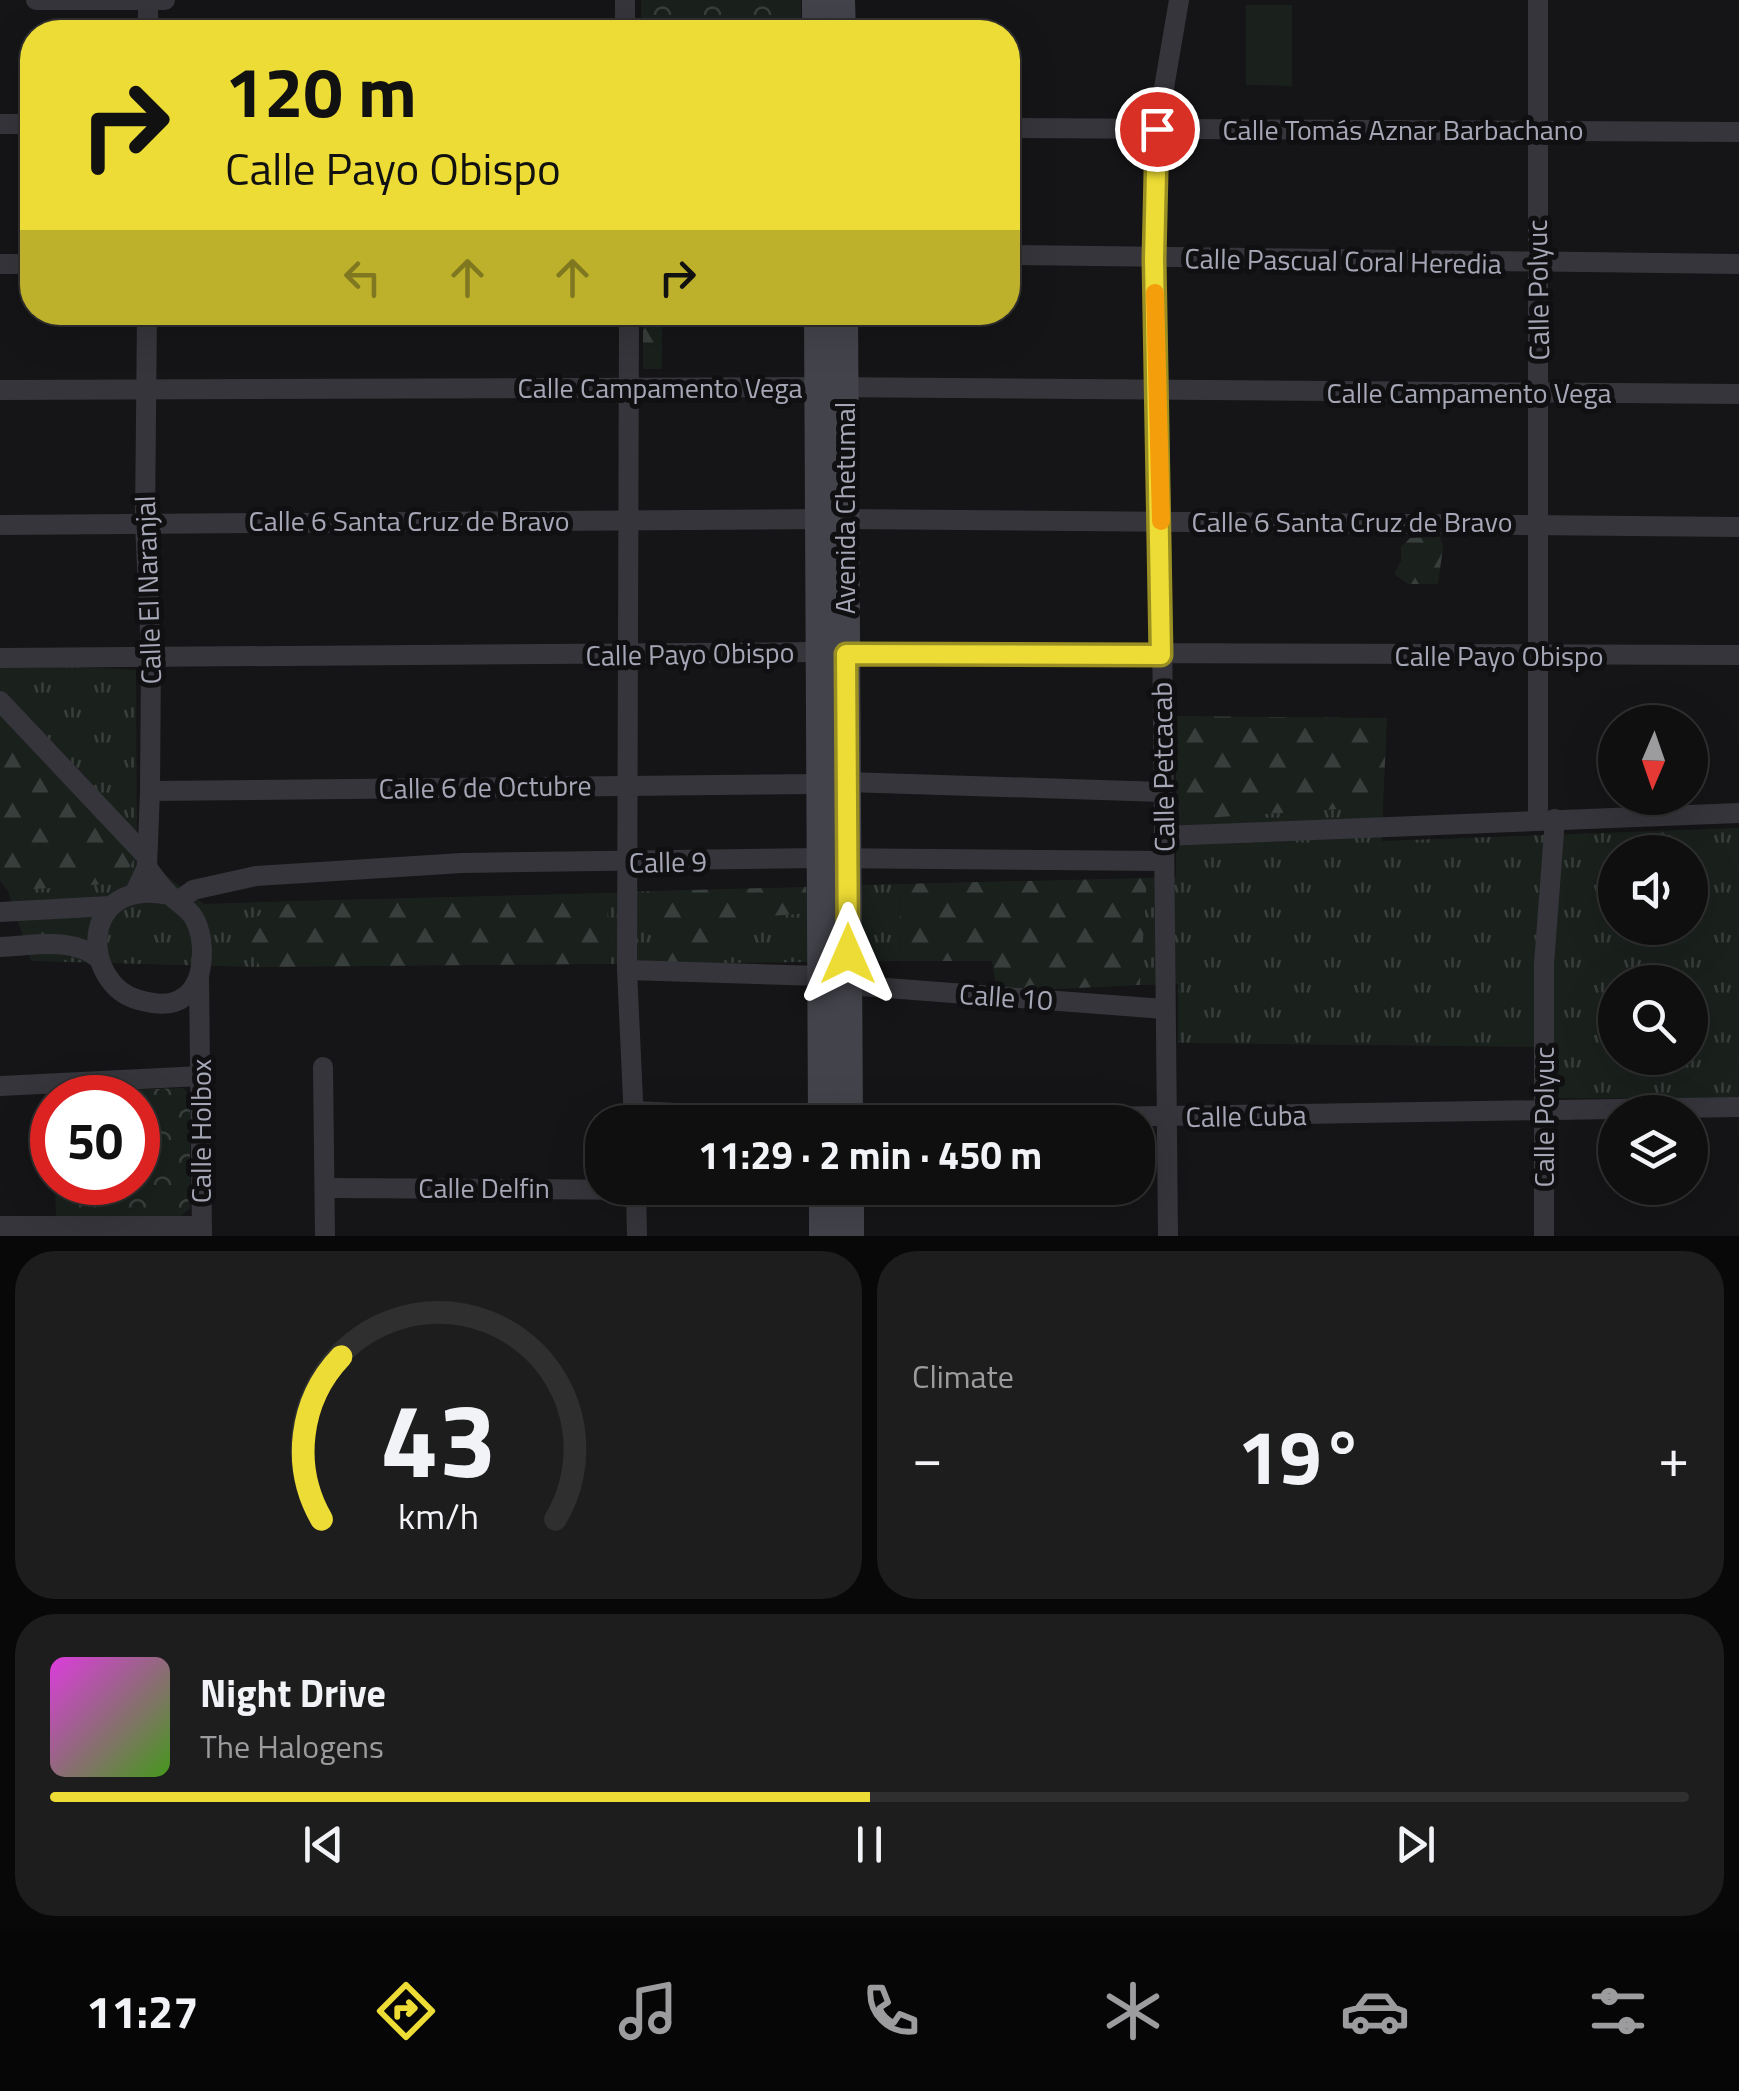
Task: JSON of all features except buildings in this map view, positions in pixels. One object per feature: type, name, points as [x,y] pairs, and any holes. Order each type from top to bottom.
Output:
[{"type":"main road","name":"Avenida Chetumal","points":[[820,325],[831,388],[836,1105]]},
{"type":"main road","name":"Avenida Chetumal","points":[[831,388],[842,325]]},
{"type":"main road","points":[[823,1236],[829,1205]]},
{"type":"main road","points":[[838,1205],[850,1236]]},
{"type":"street","points":[[36,0],[165,0]]},
{"type":"street","name":"Calle Petcacab","points":[[1168,1236],[1161,522],[1154,259],[1157,129],[1179,0]]},
{"type":"street","name":"Calle Polyuc","points":[[1538,0],[1537,657],[1546,819],[1544,1236]]},
{"type":"street","name":"Calle Tomás Aznar Barbachano","points":[[1020,128],[1739,132]]},
{"type":"street","name":"Calle Pascual Coral Heredia","points":[[1020,256],[1739,264]]},
{"type":"street","name":"Calle El Naranjal","points":[[147,325],[145,522],[152,656],[147,862]]},
{"type":"street","points":[[629,325],[627,970],[633,1105]]},
{"type":"street","name":"Calle Campamento Vega","points":[[0,390],[831,388],[1739,394]]},
{"type":"street","name":"Calle 6 Santa Cruz de Bravo","points":[[0,525],[832,519],[1739,527]]},
{"type":"street","name":"Calle Payo Obispo","points":[[0,658],[833,653],[1739,655]]},
{"type":"street","points":[[0,701],[194,918],[203,951],[199,977],[186,997],[164,1004]]},
{"type":"street","name":"Calle 6 de Octubre","points":[[150,791],[834,783],[1163,792]]},
{"type":"street","points":[[1163,836],[1739,813]]},
{"type":"street","name":"Calle 9","points":[[173,898],[256,876],[462,863],[1164,861]]},
{"type":"street","points":[[135,892],[147,862]]},
{"type":"street","points":[[0,912],[110,906],[135,892],[173,898]]},
{"type":"street","points":[[110,906],[97,928],[99,958],[108,978],[134,999],[164,1004],[201,1026]]},
{"type":"street","points":[[0,947],[72,944],[86,947],[99,958]]},
{"type":"street","name":"Calle 10","points":[[627,970],[835,981],[1164,1008]]},
{"type":"street","name":"Calle Holbox","points":[[199,977],[202,1231]]},
{"type":"street","points":[[323,1067],[326,1236]]},
{"type":"street","points":[[0,1086],[201,1076]]},
{"type":"street","name":"Calle Cuba","points":[[1155,1118],[1739,1107]]},
{"type":"street","name":"Calle Delfin","points":[[326,1188],[585,1188]]},
{"type":"street","points":[[636,1205],[637,1236]]},
{"type":"street","points":[[0,1226],[202,1231]]},
{"type":"green space","points":[[641,0],[801,0],[801,20],[641,20]]},
{"type":"green space","points":[[1246,5],[1292,5],[1292,86],[1246,85]]},
{"type":"green space","points":[[643,325],[662,325],[662,369],[643,369]]},
{"type":"green space","points":[[1440,537],[1443,547],[1438,584],[1408,584],[1394,574],[1401,561],[1401,547],[1410,538]]},
{"type":"green space","points":[[0,662],[136,670],[137,854],[204,904],[295,901],[254,918],[247,930],[260,967],[31,961],[8,891],[106,884],[0,698]]},
{"type":"green space","points":[[0,698],[137,854],[123,878],[106,884],[8,891],[0,881]]},
{"type":"green space","points":[[1176,716],[1387,718],[1383,806],[1176,820]]},
{"type":"green space","points":[[1383,806],[1382,841],[1739,828],[1739,1099],[1708,1099],[1708,1095],[1545,1098],[1541,1047],[1178,1043],[1178,984],[1140,985],[1147,878],[1176,877],[1176,820]]},
{"type":"green space","points":[[1147,878],[1140,985],[997,992],[992,961],[901,961],[899,884]]},
{"type":"green space","points":[[899,884],[901,961],[721,963],[721,920],[807,913],[806,887]]},
{"type":"green space","points":[[806,887],[808,913],[722,920],[721,963],[655,964],[653,891]]},
{"type":"green space","points":[[653,891],[655,964],[610,964],[606,893]]},
{"type":"green space","points":[[606,893],[610,964],[260,967],[247,931],[254,918],[295,901]]},
{"type":"green space","points":[[183,1088],[190,1096],[190,1208],[181,1216],[56,1217],[56,1205],[160,1205],[160,1089]]},
{"type":"slow traffic","points":[[1155,293],[1161,521]]},
{"type":"route","points":[[848,954],[846,654],[1161,655],[1154,259],[1157,129]]}]
